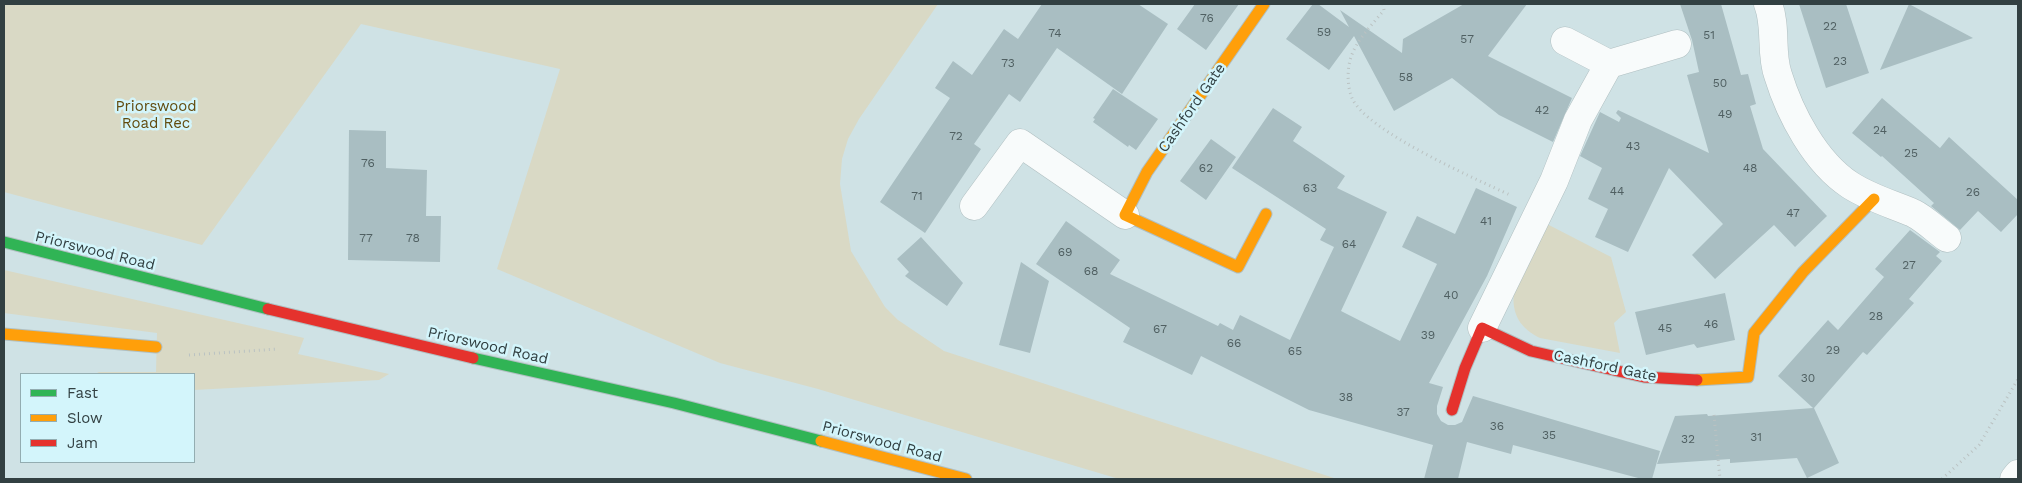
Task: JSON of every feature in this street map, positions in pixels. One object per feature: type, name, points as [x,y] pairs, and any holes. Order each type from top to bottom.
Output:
[{"type":"street","name":"Cashford Gate","points":[[1125,215],[1147,172],[1264,4]]},
{"type":"street","points":[[1768,4],[1772,14],[1777,73],[1797,124],[1823,159],[1848,184],[1874,199],[1914,214],[1947,238]]},
{"type":"street","points":[[1565,41],[1609,64],[1678,44]]},
{"type":"street","points":[[1452,410],[1465,368],[1482,328],[1540,209],[1578,120],[1609,64]]},
{"type":"street","points":[[974,206],[1020,143],[1125,215],[1238,267],[1266,214]]},
{"type":"street","name":"Cashford Gate","points":[[1482,328],[1531,351],[1644,377],[1709,381],[1748,377],[1754,333],[1803,272],[1874,199]]},
{"type":"street","name":"Priorswood Road","points":[[4,242],[376,336],[674,403],[966,479]]},
{"type":"street","points":[[4,334],[156,347]]},
{"type":"street","points":[[2014,479],[2018,474]]},
{"type":"path","points":[[1383,4],[1384,10],[1363,36],[1351,56],[1348,78],[1352,98],[1357,106],[1368,117],[1436,159],[1540,209]]},
{"type":"path","points":[[156,347],[172,356],[263,350]]},
{"type":"path","points":[[1942,479],[1978,445],[2017,386],[2018,379]]},
{"type":"path","points":[[1709,381],[1720,479]]},
{"type":"green space","name":"Priorswood Road Rec","points":[[4,4],[938,4],[859,119],[848,139],[842,159],[840,184],[851,251],[885,307],[898,320],[944,351],[1337,479],[1119,479],[818,389],[720,363],[497,269],[560,69],[361,24],[202,245],[4,192]]},
{"type":"green space","points":[[1547,224],[1611,257],[1626,312],[1614,323],[1620,353],[1540,338],[1528,330],[1519,320],[1514,307],[1514,292]]},
{"type":"green space","points":[[4,270],[304,338],[298,354],[389,374],[379,380],[195,390],[195,373],[97,373],[156,372],[157,333],[4,313]]},
{"type":"building","points":[[1042,4],[1138,4],[1168,24],[1122,94],[1057,48],[1020,102],[1009,94],[974,144],[981,149],[925,233],[880,202],[950,98],[935,88],[953,61],[972,75],[1004,29],[1018,39]]},
{"type":"building","points":[[1195,4],[1239,4],[1206,50],[1177,29]]},
{"type":"building","points":[[1313,4],[1318,4],[1349,27],[1340,10],[1402,53],[1403,39],[1464,4],[1527,4],[1488,56],[1572,98],[1553,142],[1499,115],[1452,78],[1394,111],[1354,36],[1329,70],[1286,39]]},
{"type":"building","points":[[1680,4],[1721,4],[1741,75],[1748,74],[1756,104],[1750,106],[1763,149],[1827,216],[1795,247],[1774,225],[1715,279],[1692,255],[1723,224],[1669,168],[1628,252],[1595,237],[1608,209],[1588,199],[1602,168],[1580,156],[1600,112],[1619,122],[1621,118],[1616,113],[1618,110],[1709,153],[1687,75],[1699,72],[1692,40]]},
{"type":"building","points":[[1799,4],[1846,4],[1869,73],[1826,88]]},
{"type":"building","points":[[1909,4],[1973,38],[1880,70]]},
{"type":"building","points":[[1113,89],[1158,119],[1136,150],[1129,145],[1128,147],[1093,122],[1095,119],[1093,118]]},
{"type":"building","points":[[1882,98],[1940,148],[1949,137],[2018,200],[2018,214],[2001,232],[1978,211],[1960,230],[1931,206],[1934,203],[1882,156],[1852,133]]},
{"type":"building","points":[[1273,108],[1302,127],[1293,141],[1345,176],[1337,188],[1387,212],[1341,311],[1400,341],[1437,264],[1402,247],[1417,216],[1455,234],[1476,188],[1517,207],[1487,276],[1429,383],[1443,387],[1437,406],[1437,414],[1441,421],[1448,425],[1462,422],[1473,396],[1660,451],[1652,479],[1642,479],[1513,445],[1511,454],[1467,442],[1458,479],[1424,479],[1433,445],[1309,410],[1201,356],[1192,375],[1123,342],[1130,328],[1036,264],[1066,221],[1120,260],[1110,274],[1218,326],[1220,323],[1233,330],[1240,315],[1290,340],[1334,247],[1320,240],[1326,229],[1232,168]]},
{"type":"building","points":[[349,130],[386,131],[386,168],[427,170],[426,216],[441,216],[440,262],[348,260]]},
{"type":"building","points":[[1211,139],[1236,157],[1206,200],[1180,181]]},
{"type":"building","points":[[1910,230],[1940,252],[1936,256],[1942,261],[1909,299],[1914,303],[1867,355],[1863,352],[1814,408],[1839,463],[1807,478],[1797,458],[1730,463],[1730,459],[1657,464],[1675,416],[1707,414],[1708,416],[1813,408],[1778,376],[1828,320],[1838,330],[1884,277],[1875,269]]},
{"type":"building","points":[[921,237],[963,283],[947,306],[905,276],[909,272],[897,259]]},
{"type":"building","points":[[1021,262],[1049,281],[1030,353],[999,345]]},
{"type":"building","points":[[1725,293],[1735,340],[1697,348],[1694,344],[1646,355],[1635,312]]},
{"type":"traffic: fast","points":[[4,242],[268,309]]},
{"type":"traffic: fast","points":[[473,358],[674,403],[821,441]]},
{"type":"traffic: slow","points":[[1264,4],[1147,172],[1125,215],[1238,267],[1266,214]]},
{"type":"traffic: slow","points":[[1697,380],[1748,377],[1754,333],[1803,272],[1874,199]]},
{"type":"traffic: slow","points":[[4,334],[156,347]]},
{"type":"traffic: slow","points":[[821,441],[966,479]]},
{"type":"traffic: jam","points":[[268,309],[473,358]]},
{"type":"traffic: jam","points":[[1452,410],[1465,368],[1482,328],[1531,351],[1644,377],[1697,380]]}]
